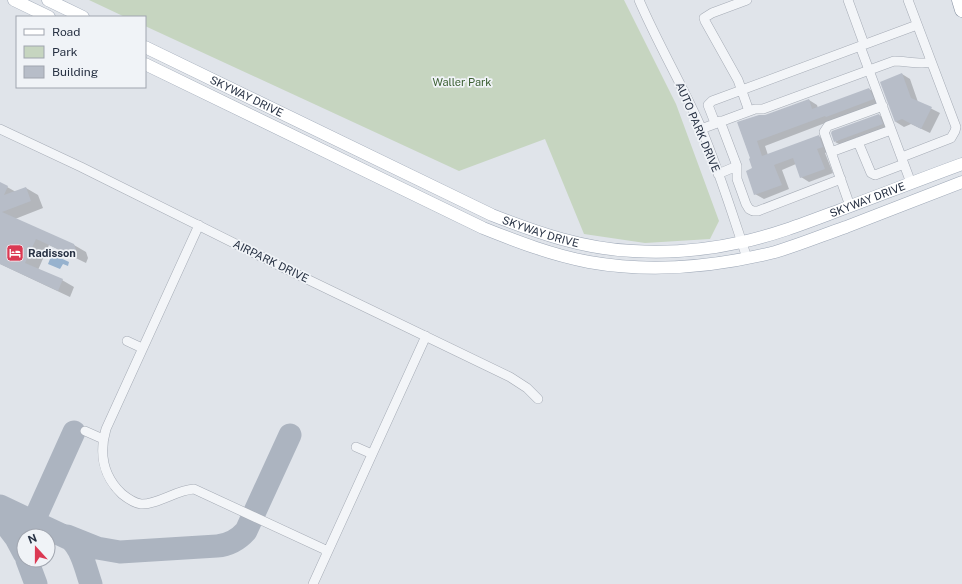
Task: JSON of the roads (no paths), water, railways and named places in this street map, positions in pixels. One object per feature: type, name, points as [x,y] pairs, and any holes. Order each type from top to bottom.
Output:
[{"type":"highway","points":[[959,0],[962,10]]},
{"type":"main road","points":[[14,0],[47,16]]},
{"type":"main road","points":[[48,0],[81,16]]},
{"type":"main road","name":"SKYWAY DRIVE","points":[[146,47],[485,211],[528,229],[565,240],[593,246],[632,251],[677,250],[703,248],[741,242],[800,225],[962,164]]},
{"type":"main road","name":"SKYWAY DRIVE","points":[[146,64],[483,228],[530,247],[591,262],[646,268],[716,264],[746,258],[776,251],[814,239],[962,182]]},
{"type":"street","name":"AUTO PARK DRIVE","points":[[639,0],[701,129],[718,174],[746,258]]},
{"type":"street","points":[[746,0],[712,13],[704,18],[738,80],[749,110]]},
{"type":"street","points":[[848,0],[869,70],[911,183]]},
{"type":"street","points":[[858,142],[871,173],[875,175],[951,138],[955,131],[956,127],[908,0]]},
{"type":"street","points":[[841,179],[758,211],[753,211],[746,204],[737,179],[737,166],[718,122],[708,105],[742,90],[917,24]]},
{"type":"street","points":[[701,129],[749,110],[755,108],[763,109],[894,62],[931,62]]},
{"type":"street","points":[[850,206],[824,132],[826,128],[883,106]]},
{"type":"street","name":"AIRPARK DRIVE","points":[[0,129],[81,167],[510,377],[527,388],[538,399]]},
{"type":"street","points":[[831,152],[891,130]]},
{"type":"street","points":[[718,174],[737,166]]},
{"type":"street","points":[[199,225],[106,429],[103,438],[102,452],[105,470],[112,484],[129,500],[140,504],[149,503],[186,489],[194,489],[328,551]]},
{"type":"street","points":[[313,584],[426,336]]},
{"type":"street","points":[[127,340],[142,348]]},
{"type":"street","points":[[86,431],[103,438]]},
{"type":"street","points":[[356,447],[372,454]]},
{"type":"water","points":[[52,254],[69,262],[68,266],[63,264],[60,269],[48,264]]},
{"type":"place","name":"Radisson","points":[[15,253]]},
{"type":"park label","name":"Waller Park","points":[[462,82]]}]
